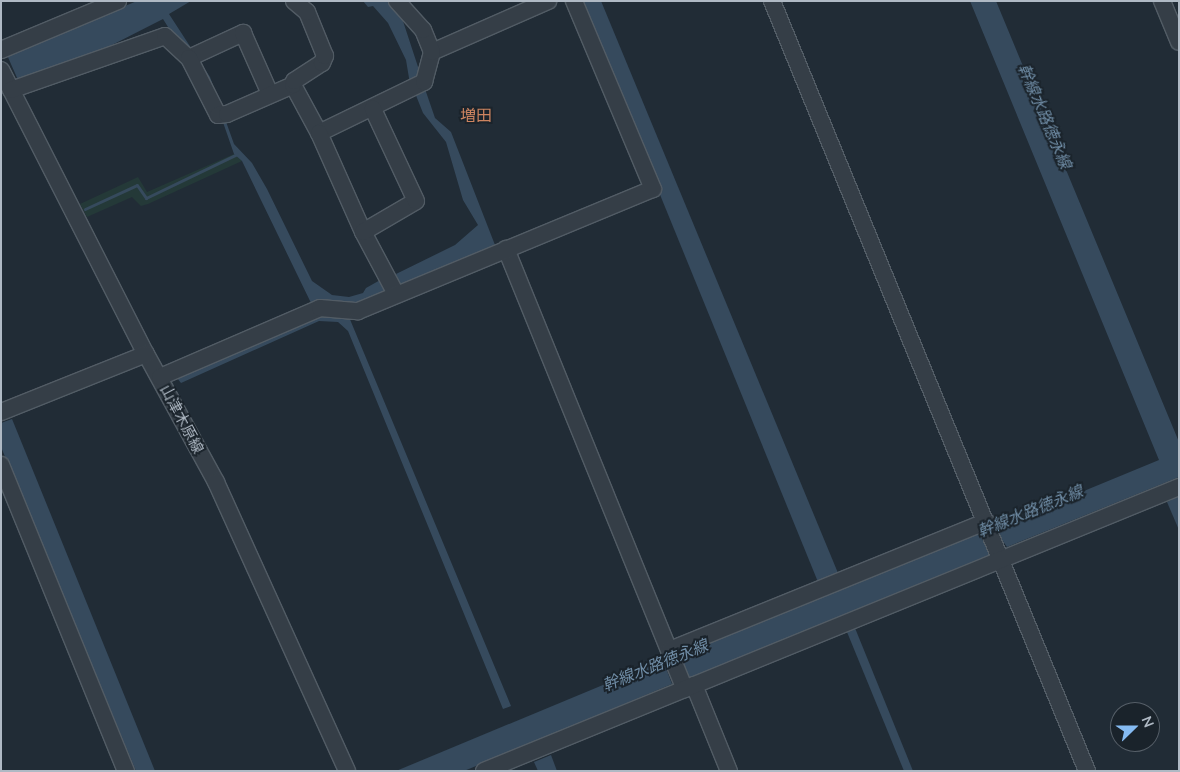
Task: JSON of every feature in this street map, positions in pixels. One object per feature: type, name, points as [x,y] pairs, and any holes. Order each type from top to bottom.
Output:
[{"type":"street","points":[[1,50],[118,1]]},
{"type":"street","points":[[11,90],[159,37],[171,38],[194,56],[222,114],[293,85],[294,81],[322,63],[325,56],[307,12],[294,1]]},
{"type":"street","points":[[397,1],[423,30],[432,52]]},
{"type":"street","points":[[319,133],[418,86],[432,52],[548,1]]},
{"type":"street","points":[[160,377],[320,308],[358,311],[652,189],[574,1]]},
{"type":"street","points":[[772,1],[1088,771]]},
{"type":"street","points":[[1162,1],[1179,42]]},
{"type":"street","points":[[194,56],[243,33],[270,94]]},
{"type":"street","name":"山津木原線","points":[[2,72],[146,354],[216,482],[346,771]]},
{"type":"street","points":[[293,85],[319,133],[363,232],[396,294]]},
{"type":"street","points":[[363,232],[416,201],[372,109]]},
{"type":"street","points":[[506,249],[681,673],[729,771]]},
{"type":"street","points":[[1,412],[146,354]]},
{"type":"street","points":[[1,465],[126,771]]},
{"type":"street","points":[[484,771],[681,673],[993,540],[1179,487]]},
{"type":"street","points":[[681,673],[993,540]]},
{"type":"green space","points":[[234,154],[242,161],[148,204],[141,206],[132,197],[87,217],[80,204],[138,177],[147,192]]},
{"type":"water","points":[[137,1],[191,1],[169,14],[210,77],[234,144],[252,163],[267,189],[312,281],[332,295],[349,297],[363,293],[366,288],[382,279],[387,291],[355,303],[311,303],[242,161],[234,154],[217,105],[163,19],[110,46],[18,80],[7,55]]},
{"type":"water","points":[[363,1],[389,1],[401,15],[421,76],[410,84],[406,60],[388,23],[373,6],[368,7]]},
{"type":"water","points":[[581,1],[601,1],[838,573],[818,582]]},
{"type":"water","points":[[970,1],[996,1],[1179,442],[1179,477],[1007,547],[998,534],[999,526],[1159,460]]},
{"type":"water","points":[[424,86],[435,118],[451,132],[495,245],[400,285],[396,274],[455,245],[478,225],[463,200],[446,142],[423,113],[415,93]]},
{"type":"water","points":[[317,314],[349,317],[511,706],[503,709],[348,331],[338,322],[319,321],[181,383],[177,378]]},
{"type":"water","points":[[12,419],[155,771],[136,771],[1,447],[1,423]]},
{"type":"water","points":[[1179,496],[1179,530],[1167,502]]},
{"type":"water","points":[[980,532],[990,545],[986,546],[989,555],[689,678],[680,655]]},
{"type":"water","points":[[855,628],[913,771],[904,771],[847,632]]},
{"type":"water","name":"幹線水路徳永線","points":[[663,660],[672,684],[464,771],[396,771]]},
{"type":"water","points":[[551,755],[557,771],[538,771],[534,762]]},
{"type":"waterway","points":[[85,209],[137,185],[146,198],[237,154]]},
{"type":"district","name":"増田","points":[[476,115]]}]
